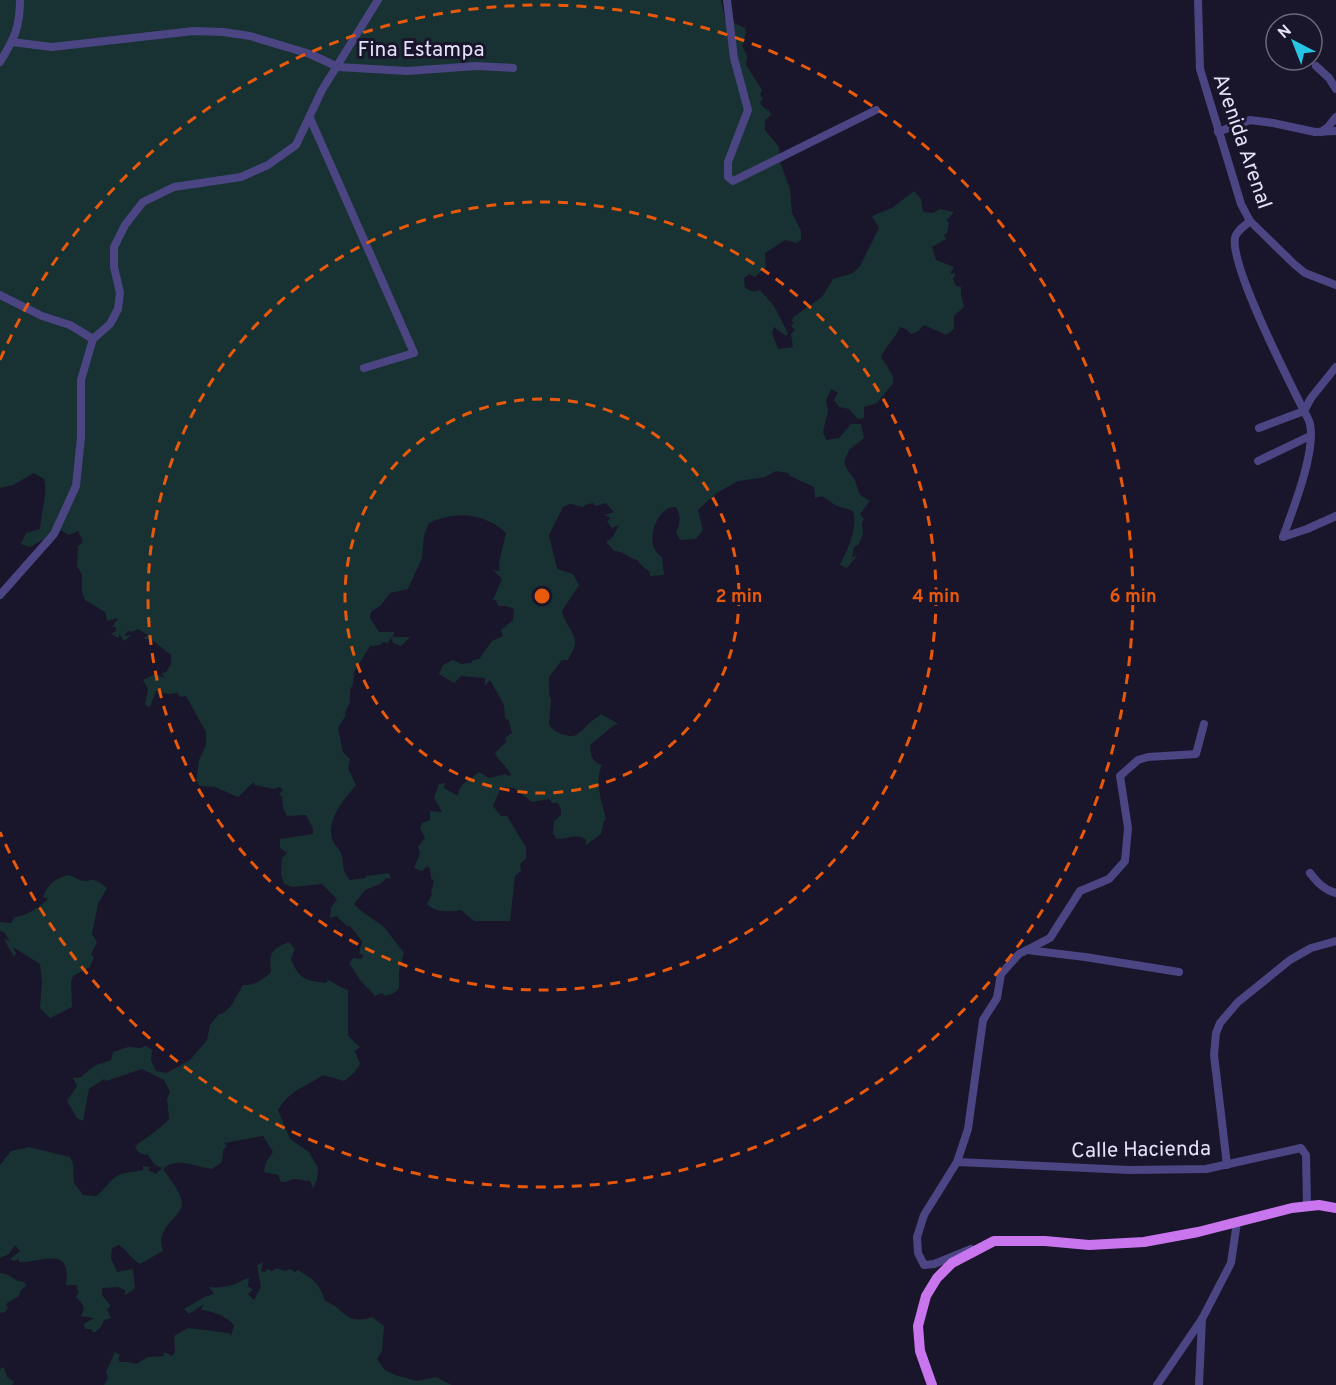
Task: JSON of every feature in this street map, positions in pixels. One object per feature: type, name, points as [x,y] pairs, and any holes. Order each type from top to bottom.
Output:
[{"type":"main road","points":[[932,1385],[920,1351],[918,1326],[926,1296],[937,1278],[952,1263],[994,1241],[1089,1245],[1144,1242],[1307,1205],[1336,1208]]},
{"type":"street","points":[[0,62],[12,42],[20,20],[20,0]]},
{"type":"street","points":[[0,595],[54,534],[76,486],[81,437],[81,380],[93,339],[110,324],[118,309],[120,293],[114,267],[114,247],[125,225],[143,202],[174,187],[241,177],[268,165],[296,145],[322,90],[378,0]]},
{"type":"street","points":[[727,0],[734,58],[748,110],[728,162],[728,177],[733,181],[876,110]]},
{"type":"street","name":"Avenida Arenal","points":[[1198,0],[1200,69],[1241,204],[1250,221],[1305,273],[1336,285]]},
{"type":"street","name":"Fina Estampa","points":[[12,42],[52,47],[194,31],[223,32],[250,36],[310,54],[338,66],[407,71],[476,66],[513,68]]},
{"type":"street","points":[[1322,72],[1336,89]]},
{"type":"street","points":[[1320,132],[1328,127],[1336,117]]},
{"type":"street","points":[[310,118],[414,353],[364,368]]},
{"type":"street","points":[[1218,132],[1250,120],[1320,132],[1336,131]]},
{"type":"street","points":[[1250,221],[1235,238],[1236,258],[1276,355],[1310,424],[1310,446],[1297,501],[1283,537],[1336,516]]},
{"type":"street","points":[[0,295],[42,316],[70,324],[93,339]]},
{"type":"street","points":[[1258,428],[1304,411],[1311,398],[1336,367]]},
{"type":"street","points":[[1258,461],[1310,436]]},
{"type":"street","points":[[994,1241],[934,1264],[924,1265],[918,1253],[917,1238],[924,1215],[957,1162],[968,1129],[983,1020],[997,998],[1001,974],[1019,954],[1050,938],[1080,891],[1109,879],[1125,861],[1128,828],[1120,776],[1138,760],[1148,757],[1196,754],[1204,724]]},
{"type":"street","points":[[1310,873],[1320,885],[1336,893]]},
{"type":"street","points":[[1227,1165],[1214,1055],[1214,1044],[1220,1023],[1238,1002],[1300,954],[1336,941]]},
{"type":"street","points":[[1026,950],[1179,972]]},
{"type":"street","name":"Calle Hacienda","points":[[957,1162],[1129,1170],[1206,1169],[1301,1148],[1306,1155],[1307,1205]]},
{"type":"street","points":[[1157,1385],[1202,1319],[1231,1263],[1237,1222]]},
{"type":"street","points":[[1199,1385],[1202,1319]]},
{"type":"green space","points":[[0,0],[721,0],[725,19],[745,28],[746,33],[742,46],[747,56],[746,65],[762,90],[760,95],[763,98],[760,103],[769,110],[771,115],[765,120],[765,130],[779,147],[780,162],[790,189],[792,213],[801,231],[801,239],[797,243],[785,240],[765,253],[766,267],[755,277],[749,274],[744,278],[745,288],[754,292],[760,290],[774,306],[788,333],[786,336],[774,327],[772,333],[778,349],[793,347],[791,334],[795,330],[791,326],[794,323],[793,317],[822,297],[833,279],[853,273],[860,266],[879,228],[872,216],[892,208],[914,191],[921,199],[923,212],[933,213],[940,209],[954,212],[947,220],[949,224],[947,233],[944,235],[946,239],[932,247],[936,260],[954,267],[950,274],[956,273],[953,279],[956,286],[961,287],[964,307],[954,316],[954,329],[946,335],[924,325],[911,334],[900,327],[881,357],[893,376],[893,383],[877,403],[864,407],[864,418],[858,419],[849,409],[839,407],[834,400],[838,393],[831,389],[826,400],[828,411],[823,432],[826,440],[839,438],[851,424],[861,424],[864,438],[849,450],[844,462],[854,478],[860,495],[870,501],[860,514],[864,519],[863,534],[859,544],[854,547],[852,557],[857,556],[847,568],[840,565],[853,531],[853,511],[835,505],[822,496],[815,498],[814,487],[788,473],[776,471],[765,477],[738,481],[715,494],[698,510],[703,530],[696,539],[680,540],[676,532],[680,520],[676,507],[664,511],[659,516],[652,537],[655,551],[662,557],[664,575],[650,576],[649,571],[637,560],[614,551],[606,542],[613,537],[619,525],[612,528],[607,521],[611,518],[604,515],[614,512],[606,503],[596,506],[593,503],[583,507],[570,504],[563,507],[549,535],[557,569],[573,574],[579,585],[562,611],[574,637],[575,645],[568,660],[562,660],[549,677],[551,700],[549,725],[556,732],[574,736],[601,714],[619,724],[614,725],[590,745],[594,760],[602,765],[599,785],[606,819],[601,834],[586,845],[586,840],[580,836],[557,839],[553,834],[554,821],[561,815],[558,803],[552,803],[549,799],[532,802],[514,788],[501,787],[493,806],[501,816],[507,816],[526,847],[526,859],[520,864],[521,871],[515,876],[510,921],[474,921],[461,910],[443,911],[431,907],[427,904],[432,894],[434,881],[431,878],[430,868],[427,866],[422,871],[414,868],[420,853],[418,847],[425,838],[420,828],[422,823],[430,820],[430,811],[442,812],[434,798],[439,784],[445,783],[444,788],[458,796],[463,785],[479,772],[489,778],[511,775],[495,753],[506,742],[505,738],[512,733],[509,721],[505,718],[504,705],[490,680],[485,686],[485,678],[461,676],[454,683],[439,674],[443,665],[453,660],[461,664],[479,659],[492,641],[503,636],[501,630],[513,620],[514,609],[498,606],[496,600],[493,600],[502,579],[493,570],[500,571],[499,562],[506,533],[489,521],[469,516],[448,517],[428,524],[424,536],[422,558],[408,589],[390,593],[381,605],[371,612],[370,618],[379,632],[394,632],[393,637],[410,637],[401,646],[393,643],[391,637],[388,643],[383,642],[380,645],[370,646],[354,672],[350,702],[346,715],[338,728],[343,752],[350,759],[348,768],[356,785],[337,811],[331,833],[334,843],[340,850],[345,872],[350,880],[389,873],[391,879],[386,878],[380,884],[365,890],[354,904],[384,927],[404,953],[399,971],[399,988],[394,993],[385,996],[382,993],[375,996],[360,980],[349,963],[353,958],[361,959],[364,955],[359,954],[362,941],[350,926],[336,916],[330,918],[331,908],[337,899],[322,884],[293,887],[284,884],[281,874],[282,858],[287,853],[280,848],[280,839],[313,834],[313,828],[306,815],[287,816],[279,794],[283,790],[280,787],[274,789],[255,785],[254,782],[238,797],[215,787],[200,786],[196,781],[199,760],[206,745],[206,732],[186,696],[180,697],[177,693],[156,691],[150,707],[145,705],[148,689],[143,680],[155,674],[165,678],[161,673],[166,672],[171,664],[171,655],[153,641],[143,638],[148,635],[138,629],[128,631],[124,636],[132,635],[124,641],[119,634],[119,638],[111,634],[116,631],[116,627],[112,627],[118,618],[107,621],[105,612],[85,600],[82,592],[82,575],[77,566],[78,546],[83,542],[78,531],[69,535],[60,530],[30,547],[21,544],[26,533],[40,529],[45,485],[44,479],[34,473],[13,485],[0,488]]},
{"type":"green space","points":[[69,875],[82,880],[97,881],[107,888],[98,904],[92,934],[97,942],[91,954],[94,957],[90,967],[73,976],[71,981],[72,1007],[50,1018],[40,1008],[42,982],[40,964],[13,947],[16,953],[14,957],[4,939],[10,941],[4,932],[0,931],[0,922],[11,923],[15,917],[37,908],[48,899],[43,897],[50,885]]},
{"type":"green space","points":[[289,942],[295,949],[291,959],[300,975],[313,981],[326,983],[328,980],[348,990],[348,1036],[360,1047],[355,1051],[360,1064],[344,1081],[323,1075],[293,1093],[278,1110],[290,1139],[309,1152],[318,1168],[317,1180],[313,1188],[310,1181],[295,1179],[281,1182],[278,1175],[264,1172],[266,1162],[273,1152],[263,1136],[224,1143],[227,1146],[223,1150],[222,1162],[212,1169],[186,1163],[168,1165],[163,1169],[177,1189],[182,1207],[163,1234],[161,1242],[163,1251],[140,1264],[119,1245],[112,1248],[111,1258],[117,1272],[133,1269],[135,1289],[125,1295],[125,1290],[118,1287],[102,1288],[102,1295],[111,1306],[107,1309],[111,1318],[104,1320],[101,1327],[94,1333],[91,1329],[85,1329],[84,1324],[94,1318],[81,1316],[84,1309],[76,1297],[77,1285],[66,1285],[67,1272],[60,1260],[53,1258],[28,1262],[19,1262],[19,1259],[14,1261],[10,1259],[20,1251],[15,1245],[9,1254],[0,1258],[0,1165],[11,1151],[29,1147],[70,1157],[73,1164],[74,1183],[83,1195],[96,1196],[117,1176],[143,1170],[143,1166],[150,1167],[148,1170],[156,1174],[162,1168],[155,1165],[147,1154],[138,1152],[135,1146],[169,1119],[167,1099],[170,1092],[164,1080],[142,1069],[106,1081],[104,1079],[89,1089],[83,1121],[77,1118],[67,1101],[77,1086],[73,1078],[82,1077],[96,1065],[111,1060],[113,1052],[128,1047],[146,1046],[152,1050],[151,1060],[156,1071],[166,1073],[190,1060],[207,1040],[210,1025],[219,1014],[231,1006],[243,985],[255,983],[268,975],[271,972],[272,952]]},
{"type":"green space","points":[[263,1262],[261,1271],[265,1272],[267,1269],[272,1271],[277,1268],[285,1271],[290,1269],[295,1272],[298,1270],[315,1282],[325,1301],[346,1315],[356,1319],[372,1317],[384,1326],[382,1351],[377,1359],[385,1370],[417,1381],[436,1377],[452,1385],[104,1385],[108,1378],[106,1372],[115,1352],[120,1355],[118,1359],[120,1362],[136,1364],[148,1357],[164,1356],[164,1352],[172,1356],[175,1352],[174,1336],[188,1328],[229,1333],[231,1336],[234,1325],[219,1314],[201,1310],[204,1304],[189,1314],[184,1309],[214,1294],[209,1287],[229,1286],[249,1278],[248,1286],[253,1290],[248,1294],[254,1300],[261,1287],[257,1265]]},
{"type":"green space","points":[[0,1273],[24,1282],[26,1286],[21,1290],[19,1296],[6,1304],[8,1307],[5,1312],[0,1313]]},
{"type":"green space","points":[[4,1367],[7,1377],[14,1382],[12,1385],[0,1385],[0,1369]]}]
